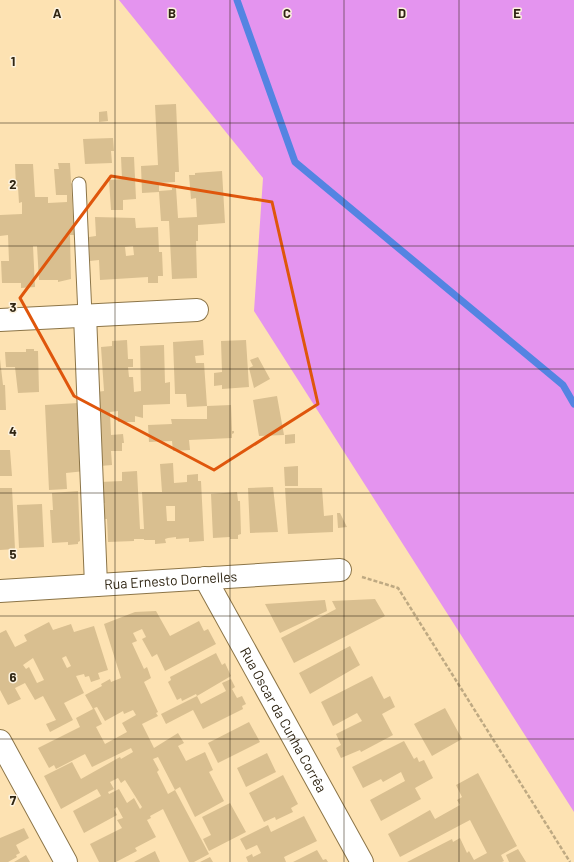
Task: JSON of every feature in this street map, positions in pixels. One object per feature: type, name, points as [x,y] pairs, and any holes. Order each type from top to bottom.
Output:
[{"type":"street","points":[[0,320],[197,310]]},
{"type":"street","points":[[85,316],[96,585]]},
{"type":"street","name":"Rua Ernesto Dornelles","points":[[0,591],[340,570]]},
{"type":"street","name":"Rua Oscar da Cunha Corrêa","points":[[205,578],[362,862]]},
{"type":"street","points":[[0,741],[66,862]]},
{"type":"lane","points":[[79,184],[85,316]]},
{"type":"path","points":[[340,570],[398,588],[570,862]]},
{"type":"highlighted area","points":[[111,176],[272,202],[318,404],[214,470],[74,396],[20,298]]},
{"type":"shaded area","points":[[119,0],[574,0],[574,812],[254,311],[263,178]]},
{"type":"building","points":[[176,104],[179,172],[175,172],[175,182],[159,183],[159,191],[172,190],[172,188],[176,188],[178,218],[197,217],[196,198],[191,199],[189,175],[195,175],[195,173],[222,171],[225,223],[198,225],[198,241],[196,241],[197,278],[172,279],[169,221],[161,221],[159,192],[142,193],[141,166],[158,165],[155,105]]},
{"type":"building","points":[[107,111],[108,121],[99,122],[99,112]]},
{"type":"building","points":[[113,138],[114,151],[111,151],[112,163],[85,164],[83,139]]},
{"type":"building","points":[[121,157],[134,157],[136,199],[123,200],[123,210],[111,210],[109,180],[122,179]]},
{"type":"building","points":[[58,163],[70,163],[74,235],[70,235],[71,279],[58,282],[58,280],[39,280],[37,246],[33,246],[35,287],[21,288],[21,283],[2,283],[1,261],[9,261],[8,235],[0,236],[0,215],[22,214],[22,202],[19,203],[18,187],[16,187],[15,164],[33,164],[35,197],[48,197],[48,203],[67,202],[67,195],[56,195],[54,169],[59,169]]},
{"type":"building","points":[[95,217],[135,218],[136,228],[158,227],[159,252],[162,252],[163,276],[158,276],[158,283],[148,283],[148,277],[100,280],[99,260],[90,261],[89,237],[96,236]],"holes":[[[133,246],[134,255],[126,256],[125,247]]]},
{"type":"building","points":[[127,340],[128,359],[133,359],[133,367],[128,367],[129,377],[133,377],[134,392],[141,391],[140,346],[164,345],[165,383],[170,382],[170,404],[143,405],[143,418],[135,416],[135,422],[118,422],[118,411],[110,412],[111,435],[123,434],[124,443],[122,443],[122,451],[111,451],[112,465],[100,466],[96,392],[104,391],[101,347],[112,346],[112,341]]},
{"type":"building","points":[[203,340],[204,355],[195,356],[196,363],[204,363],[207,406],[187,407],[186,394],[175,394],[173,342]]},
{"type":"building","points":[[246,340],[249,387],[222,389],[222,385],[214,386],[214,373],[222,372],[221,341]]},
{"type":"building","points":[[26,349],[34,349],[34,351],[38,351],[39,392],[18,393],[15,367],[6,367],[5,352],[26,352]]},
{"type":"building","points":[[258,357],[270,379],[254,388],[249,368],[253,366],[250,360]]},
{"type":"building","points":[[0,359],[3,385],[5,385],[6,410],[0,410]]},
{"type":"building","points":[[277,396],[284,435],[259,436],[253,400]]},
{"type":"building","points":[[78,403],[85,471],[66,473],[67,489],[49,490],[45,405]]},
{"type":"building","points":[[231,405],[232,431],[234,431],[232,438],[189,440],[190,450],[173,451],[172,441],[149,442],[148,425],[172,424],[171,419],[207,419],[207,406]]},
{"type":"building","points":[[295,434],[295,443],[285,444],[285,435]]},
{"type":"building","points":[[0,450],[10,450],[12,476],[0,476]]},
{"type":"building","points":[[173,463],[174,483],[187,482],[187,475],[198,474],[198,481],[201,481],[204,541],[189,542],[189,538],[176,539],[176,537],[165,539],[166,543],[155,544],[155,540],[144,539],[108,542],[107,519],[105,519],[105,503],[101,503],[100,482],[122,481],[122,472],[137,471],[140,529],[144,529],[142,492],[162,492],[160,464]],"holes":[[[166,506],[175,506],[175,521],[167,521]]]},
{"type":"building","points":[[298,466],[298,486],[285,486],[284,467]]},
{"type":"building","points":[[273,487],[278,532],[250,533],[248,488]]},
{"type":"building","points":[[0,488],[12,488],[15,549],[0,550]]},
{"type":"building","points":[[285,488],[322,488],[324,516],[333,515],[333,532],[288,534]]},
{"type":"building","points":[[78,491],[80,541],[78,544],[68,545],[68,542],[52,543],[50,510],[53,510],[52,493]]},
{"type":"building","points":[[237,492],[238,501],[240,501],[241,534],[238,535],[238,539],[230,539],[230,537],[213,538],[211,494]]},
{"type":"building","points":[[42,504],[44,547],[19,548],[17,505]]},
{"type":"building","points":[[337,513],[340,513],[347,527],[338,528]]},
{"type":"building","points":[[375,599],[385,616],[294,663],[281,638],[336,609],[332,601]]},
{"type":"building","points":[[325,600],[327,611],[280,633],[265,604]]},
{"type":"building","points":[[156,611],[170,636],[199,621],[204,631],[208,629],[216,644],[165,671],[157,654],[152,657],[142,639],[146,637],[142,629],[133,633],[137,641],[132,643],[144,669],[147,667],[151,678],[144,682],[158,712],[156,713],[158,716],[142,724],[154,748],[178,733],[184,743],[178,746],[186,761],[205,752],[213,770],[209,772],[224,801],[195,817],[180,787],[175,790],[209,854],[194,862],[189,862],[163,809],[150,816],[151,818],[147,820],[156,837],[135,848],[137,851],[116,862],[99,862],[90,844],[122,828],[117,820],[123,818],[117,807],[114,809],[117,815],[84,833],[73,811],[101,796],[97,789],[61,809],[44,776],[72,762],[81,779],[120,757],[121,759],[133,752],[131,748],[92,767],[85,754],[56,769],[54,765],[49,768],[38,748],[80,727],[76,718],[93,709],[85,695],[102,686],[101,684],[110,679],[111,682],[121,678],[104,624],[135,612]],"holes":[[[97,707],[105,721],[123,711],[124,714],[133,710],[136,715],[122,723],[127,732],[105,744],[96,727],[102,724],[94,708]],[[158,757],[175,790],[168,794],[157,772],[159,770],[153,759]],[[118,778],[121,783],[125,780],[142,807],[140,809],[134,798],[127,803],[119,789],[109,794],[108,792],[114,789],[110,782]]]},
{"type":"building","points":[[49,622],[53,630],[71,624],[74,632],[94,626],[108,670],[98,673],[100,679],[91,682],[89,676],[85,677],[84,674],[76,676],[84,693],[64,703],[73,720],[50,732],[46,724],[56,720],[43,696],[35,700],[25,683],[15,688],[21,699],[8,705],[0,690],[0,633],[6,630],[15,647],[27,641],[24,635]],"holes":[[[66,656],[71,666],[67,668],[62,658]],[[33,658],[44,680],[37,683],[29,667],[26,669],[23,665]]]},
{"type":"building","points":[[350,646],[360,665],[310,694],[299,673]]},
{"type":"building","points":[[216,653],[222,665],[225,663],[231,676],[197,696],[196,694],[182,701],[181,698],[177,700],[168,682],[171,680],[170,677]]},
{"type":"building","points":[[372,676],[384,699],[390,696],[395,707],[382,714],[393,735],[361,752],[360,750],[341,758],[336,748],[341,745],[336,734],[362,721],[357,713],[333,726],[321,702]]},
{"type":"building","points":[[231,679],[235,687],[232,689],[237,698],[242,696],[246,704],[242,706],[243,709],[203,729],[193,710],[166,724],[161,714],[197,696],[201,704],[226,691],[222,683]]},
{"type":"building","points":[[445,708],[462,739],[432,756],[414,724]]},
{"type":"building","points":[[249,722],[260,742],[218,763],[208,743]]},
{"type":"building","points":[[404,741],[414,759],[417,757],[419,762],[424,760],[433,778],[415,788],[421,799],[381,821],[370,800],[405,781],[401,772],[383,782],[381,779],[363,788],[352,767]]},
{"type":"building","points":[[267,753],[276,772],[246,787],[237,768]]},
{"type":"building","points":[[478,773],[517,846],[501,855],[504,861],[407,862],[452,839],[453,842],[460,838],[467,853],[469,851],[474,860],[487,853],[470,820],[400,857],[388,834],[430,810],[435,819],[460,805],[457,800],[462,797],[456,785]]},
{"type":"building","points":[[283,775],[298,804],[291,808],[293,812],[276,820],[275,817],[264,822],[249,793]]},
{"type":"building","points":[[230,803],[246,832],[209,851],[203,839],[211,835],[202,817]]},
{"type":"building","points":[[304,816],[317,841],[284,857],[286,862],[248,862],[246,857],[252,854],[253,857],[261,853],[257,845],[246,850],[240,839],[268,825],[271,832]]},
{"type":"building","points":[[24,828],[29,838],[16,845],[20,853],[16,855],[17,857],[8,862],[0,862],[0,838]]},
{"type":"building","points":[[518,849],[526,862],[509,862],[506,855]]},
{"type":"building","points":[[317,850],[323,860],[326,859],[328,862],[293,862]]},
{"type":"building","points":[[155,851],[160,862],[134,862]]},
{"type":"building","points":[[26,855],[30,862],[14,862]]},
{"type":"building","points":[[210,857],[213,862],[200,862]]},
{"type":"waterway","points":[[237,0],[295,162],[563,385],[574,404]]}]
